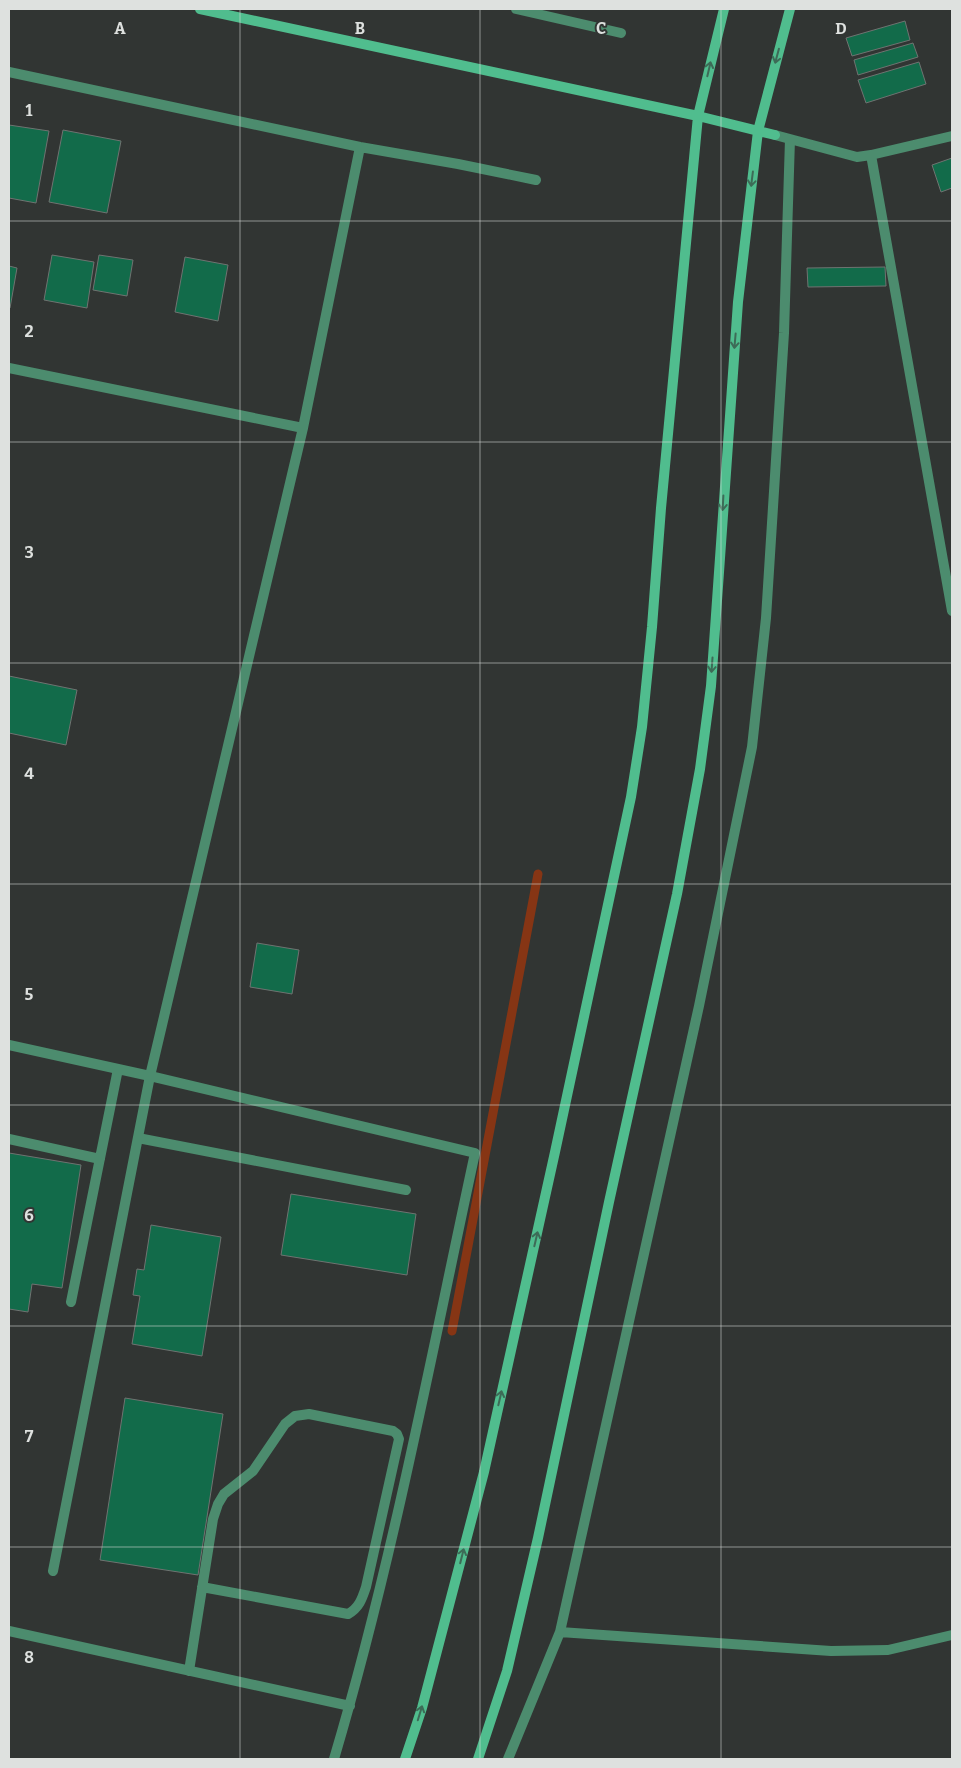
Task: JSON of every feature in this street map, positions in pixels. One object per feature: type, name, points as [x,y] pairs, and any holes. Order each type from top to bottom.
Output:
[{"type":"main road","points":[[200,9],[698,116],[775,135]]},
{"type":"main road","points":[[405,1759],[424,1699],[484,1472],[631,797],[642,727],[698,116],[724,9]]},
{"type":"main road","points":[[478,1759],[507,1671],[538,1538],[677,894],[700,769],[711,686],[738,302],[758,131],[790,9]]},
{"type":"street","points":[[516,9],[621,33]]},
{"type":"street","points":[[9,72],[360,147],[536,180]]},
{"type":"street","points":[[775,135],[857,157],[952,136]]},
{"type":"street","points":[[508,1759],[560,1632],[701,997],[752,747],[766,618],[784,333],[790,139]]},
{"type":"street","points":[[53,1571],[150,1076],[303,428],[360,147]]},
{"type":"street","points":[[871,155],[952,611]]},
{"type":"street","points":[[9,368],[303,428]]},
{"type":"street","points":[[9,1045],[150,1076],[475,1153],[393,1534],[350,1706],[334,1759]]},
{"type":"street","points":[[71,1302],[118,1069]]},
{"type":"street","points":[[138,1138],[406,1190]]},
{"type":"street","points":[[9,1139],[100,1159]]},
{"type":"street","points":[[189,1671],[202,1587],[213,1519],[218,1504],[224,1494],[254,1471],[285,1424],[295,1416],[309,1414],[393,1430],[397,1434],[399,1439],[366,1587],[356,1610],[348,1614],[202,1587]]},
{"type":"street","points":[[9,1631],[350,1706]]},
{"type":"street","points":[[560,1632],[831,1651],[888,1650],[952,1635]]},
{"type":"building","points":[[905,21],[910,40],[852,56],[846,38]]},
{"type":"building","points":[[913,43],[918,57],[858,75],[854,60]]},
{"type":"building","points":[[919,62],[926,84],[866,103],[858,80]]},
{"type":"building","points":[[9,125],[49,131],[36,203],[9,198]]},
{"type":"building","points":[[63,130],[121,141],[107,213],[49,202]]},
{"type":"building","points":[[952,158],[952,188],[941,192],[932,165]]},
{"type":"building","points":[[52,255],[94,262],[87,308],[44,300]]},
{"type":"building","points":[[99,255],[133,260],[127,296],[93,290]]},
{"type":"building","points":[[185,257],[228,265],[218,321],[175,312]]},
{"type":"building","points":[[9,266],[17,268],[10,308],[9,307]]},
{"type":"building","points":[[885,267],[886,286],[808,287],[807,268]]},
{"type":"building","points":[[9,676],[77,690],[66,745],[9,733]]},
{"type":"building","points":[[257,943],[299,950],[292,994],[250,987]]},
{"type":"building","points":[[9,1153],[81,1165],[62,1288],[32,1284],[28,1312],[9,1309]]},
{"type":"building","points":[[291,1194],[416,1214],[407,1275],[281,1255]]},
{"type":"building","points":[[151,1225],[221,1237],[202,1356],[132,1344],[140,1296],[133,1295],[137,1269],[144,1270]]},
{"type":"building","points":[[125,1398],[223,1414],[198,1575],[100,1560]]},
{"type":"waterway","points":[[452,1331],[538,874]]}]
